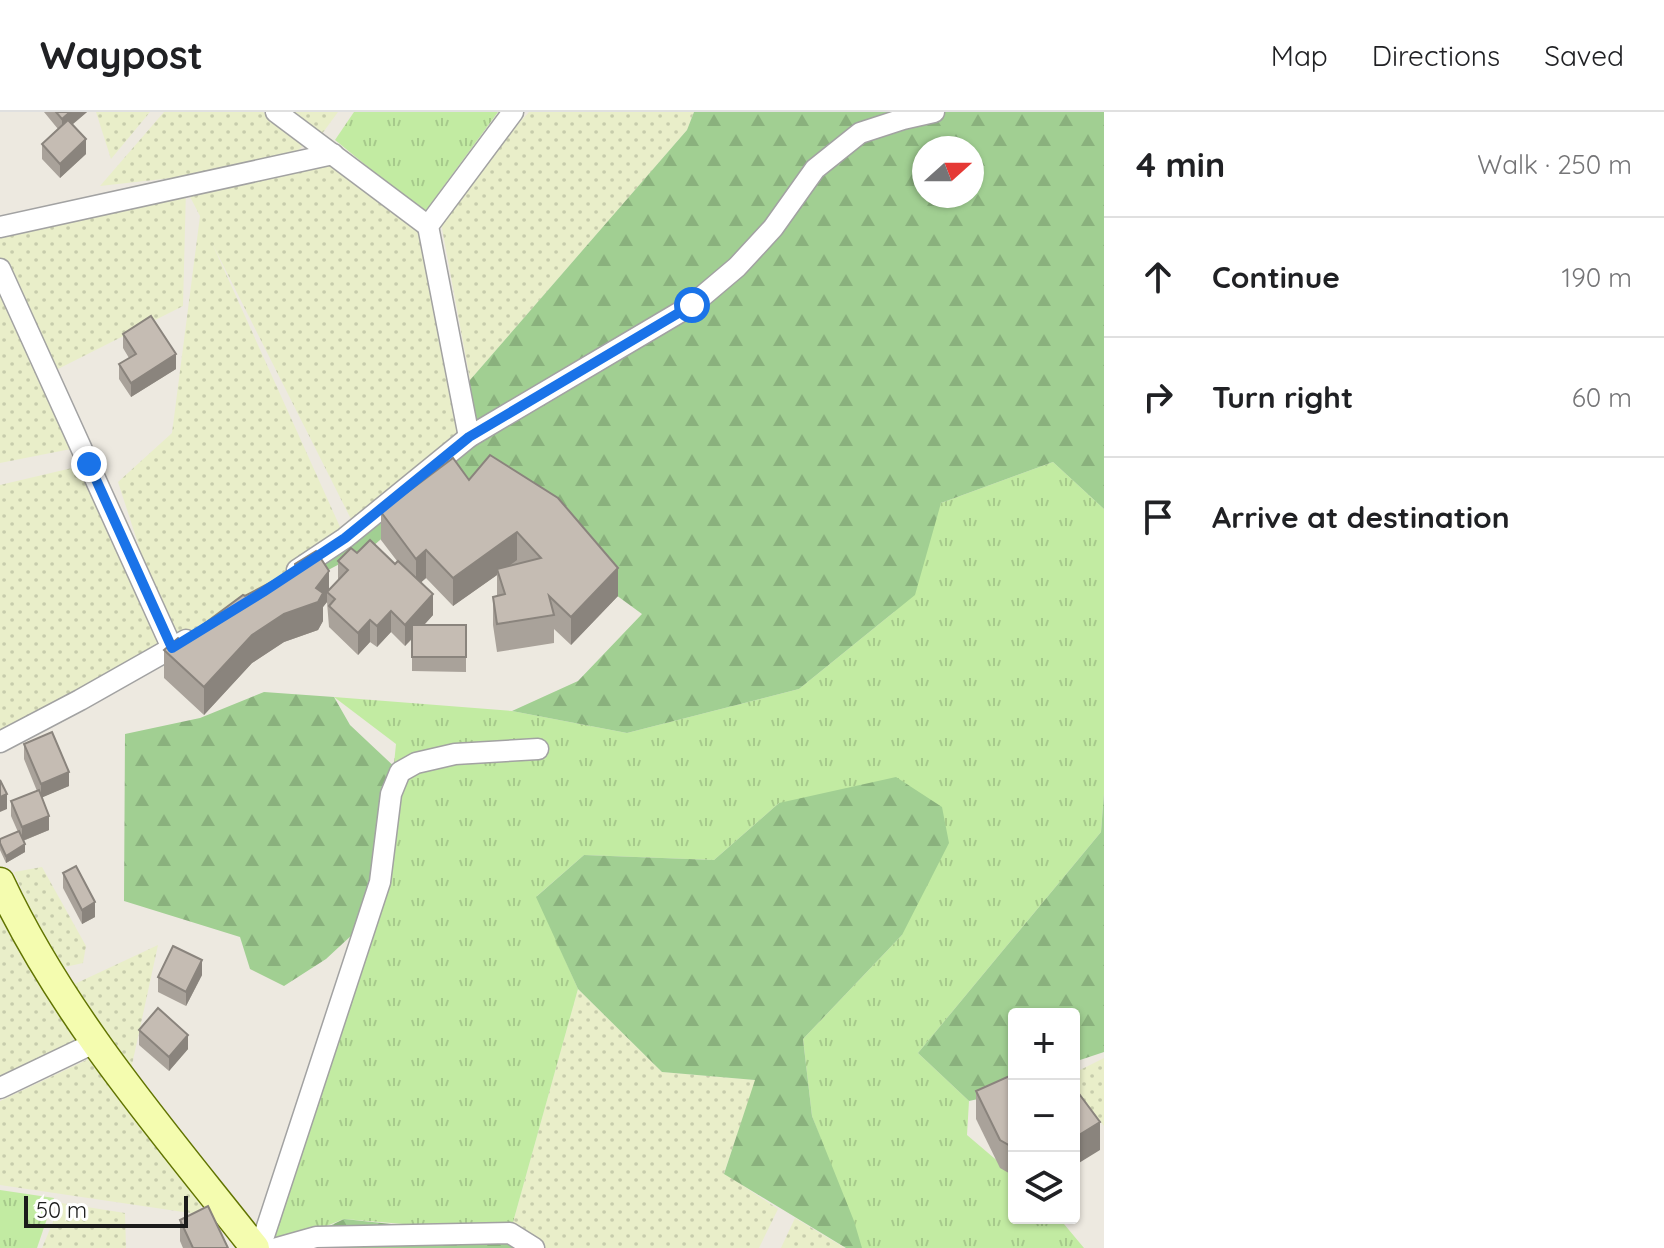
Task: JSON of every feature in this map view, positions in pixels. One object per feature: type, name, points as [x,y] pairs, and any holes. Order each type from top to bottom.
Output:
[{"type":"street","points":[[276,112],[428,226],[469,437]]},
{"type":"street","points":[[428,226],[513,112]]},
{"type":"street","points":[[275,585],[345,538],[469,437],[692,305],[737,267],[773,228],[815,169],[860,133],[934,112]]},
{"type":"street","points":[[0,227],[333,154]]},
{"type":"street","points":[[0,269],[172,648]]},
{"type":"street","points":[[0,742],[198,632]]},
{"type":"street","points":[[258,1248],[380,882],[391,794],[400,772],[416,763],[455,754],[538,749]]},
{"type":"street","points":[[0,882],[32,947],[94,1043],[258,1248]]},
{"type":"street","points":[[0,1088],[94,1043]]},
{"type":"street","points":[[277,1248],[316,1237],[510,1233],[534,1248]]},
{"type":"green space","points":[[96,112],[150,112],[111,159]]},
{"type":"green space","points":[[164,112],[263,112],[303,146],[282,164],[333,154],[428,226],[460,445],[356,529],[212,243],[345,538],[172,648],[118,482],[172,433],[200,216],[186,189],[183,306],[48,374],[81,447],[0,463],[0,227],[269,167],[100,186]]},
{"type":"green space","points":[[280,112],[338,112],[316,142]]},
{"type":"green space","points":[[354,112],[498,112],[424,213],[335,140]]},
{"type":"green space","points":[[529,112],[694,112],[687,130],[470,380],[439,212]]},
{"type":"green space","points":[[694,112],[1104,112],[1104,509],[1053,462],[941,503],[915,595],[799,689],[627,733],[512,711],[578,681],[642,614],[471,489],[451,478],[372,547],[311,579],[320,554],[463,442],[470,380],[687,130]]},
{"type":"green space","points":[[1053,462],[1104,509],[1104,793],[1101,832],[918,1053],[969,1101],[967,1135],[1008,1170],[1008,1224],[1064,1224],[1084,1248],[861,1248],[812,1116],[803,1039],[902,935],[779,803],[714,860],[584,855],[537,896],[578,989],[510,1233],[344,1219],[271,1248],[271,1213],[367,921],[391,794],[396,744],[334,697],[512,711],[627,733],[799,689],[894,612],[941,503]]},
{"type":"green space","points":[[89,464],[168,640],[0,738],[0,485]]},
{"type":"green space","points":[[264,692],[334,697],[350,725],[400,772],[367,921],[326,959],[284,986],[250,969],[240,937],[124,901],[125,734],[200,718]]},
{"type":"green space","points":[[896,777],[942,807],[949,843],[902,935],[803,1039],[812,1116],[862,1248],[846,1248],[724,1174],[755,1080],[662,1072],[578,989],[536,897],[584,855],[714,860],[779,803]]},
{"type":"green space","points":[[1104,793],[1104,1052],[1080,1060],[1080,1008],[1008,1008],[1008,1092],[969,1101],[918,1053],[1101,832]]},
{"type":"green space","points":[[42,867],[86,946],[83,963],[56,969],[14,872]]},
{"type":"green space","points":[[0,875],[64,989],[158,945],[130,1074],[94,1043],[0,1088]]},
{"type":"green space","points":[[578,989],[662,1072],[756,1080],[724,1173],[778,1209],[759,1248],[542,1248],[510,1233]]},
{"type":"green space","points":[[95,1056],[202,1205],[197,1214],[0,1185],[0,1101]]},
{"type":"green space","points":[[1104,1058],[1104,1126],[1080,1096],[1080,1070]]},
{"type":"green space","points":[[0,1190],[54,1198],[37,1248],[0,1248]]},
{"type":"green space","points":[[61,1203],[125,1213],[126,1248],[42,1248]]},
{"type":"green space","points":[[795,1218],[845,1248],[781,1248]]},
{"type":"green space","points":[[344,1219],[486,1234],[534,1248],[277,1248]]},
{"type":"building","points":[[56,112],[70,112],[62,119]]},
{"type":"building","points":[[68,120],[86,139],[60,164],[42,144]]},
{"type":"building","points":[[151,316],[176,354],[131,383],[119,364],[136,354],[123,334]]},
{"type":"building","points":[[490,455],[558,498],[618,568],[571,617],[549,596],[554,615],[497,624],[493,597],[505,594],[497,569],[541,558],[517,532],[453,578],[426,550],[416,559],[381,512],[453,458],[469,480]]},
{"type":"building","points":[[370,540],[433,594],[405,625],[391,611],[377,626],[370,620],[358,633],[329,606],[335,599],[327,592],[348,570],[338,561],[351,548],[357,553]]},
{"type":"building","points":[[316,551],[329,571],[316,588],[323,593],[318,602],[284,614],[252,635],[204,687],[164,650],[243,595],[296,569],[295,564]]},
{"type":"building","points":[[412,625],[466,625],[466,657],[412,657]]},
{"type":"building","points":[[52,732],[69,772],[41,784],[24,744]]},
{"type":"building","points":[[0,780],[7,794],[0,797]]},
{"type":"building","points":[[39,790],[49,816],[22,827],[11,801]]},
{"type":"building","points":[[19,831],[25,844],[6,856],[0,839]]},
{"type":"building","points":[[76,866],[95,902],[82,910],[63,873]]},
{"type":"building","points":[[173,946],[202,960],[186,992],[158,977]]},
{"type":"building","points":[[158,1008],[188,1035],[169,1057],[139,1030]]},
{"type":"building","points":[[1008,1077],[1008,1145],[1000,1140],[976,1091]]},
{"type":"building","points":[[1080,1095],[1100,1122],[1080,1134]]},
{"type":"building","points":[[208,1206],[228,1248],[193,1248],[180,1220]]},
{"type":"route","points":[[89,464],[172,648],[345,538],[469,437],[692,305]]}]
